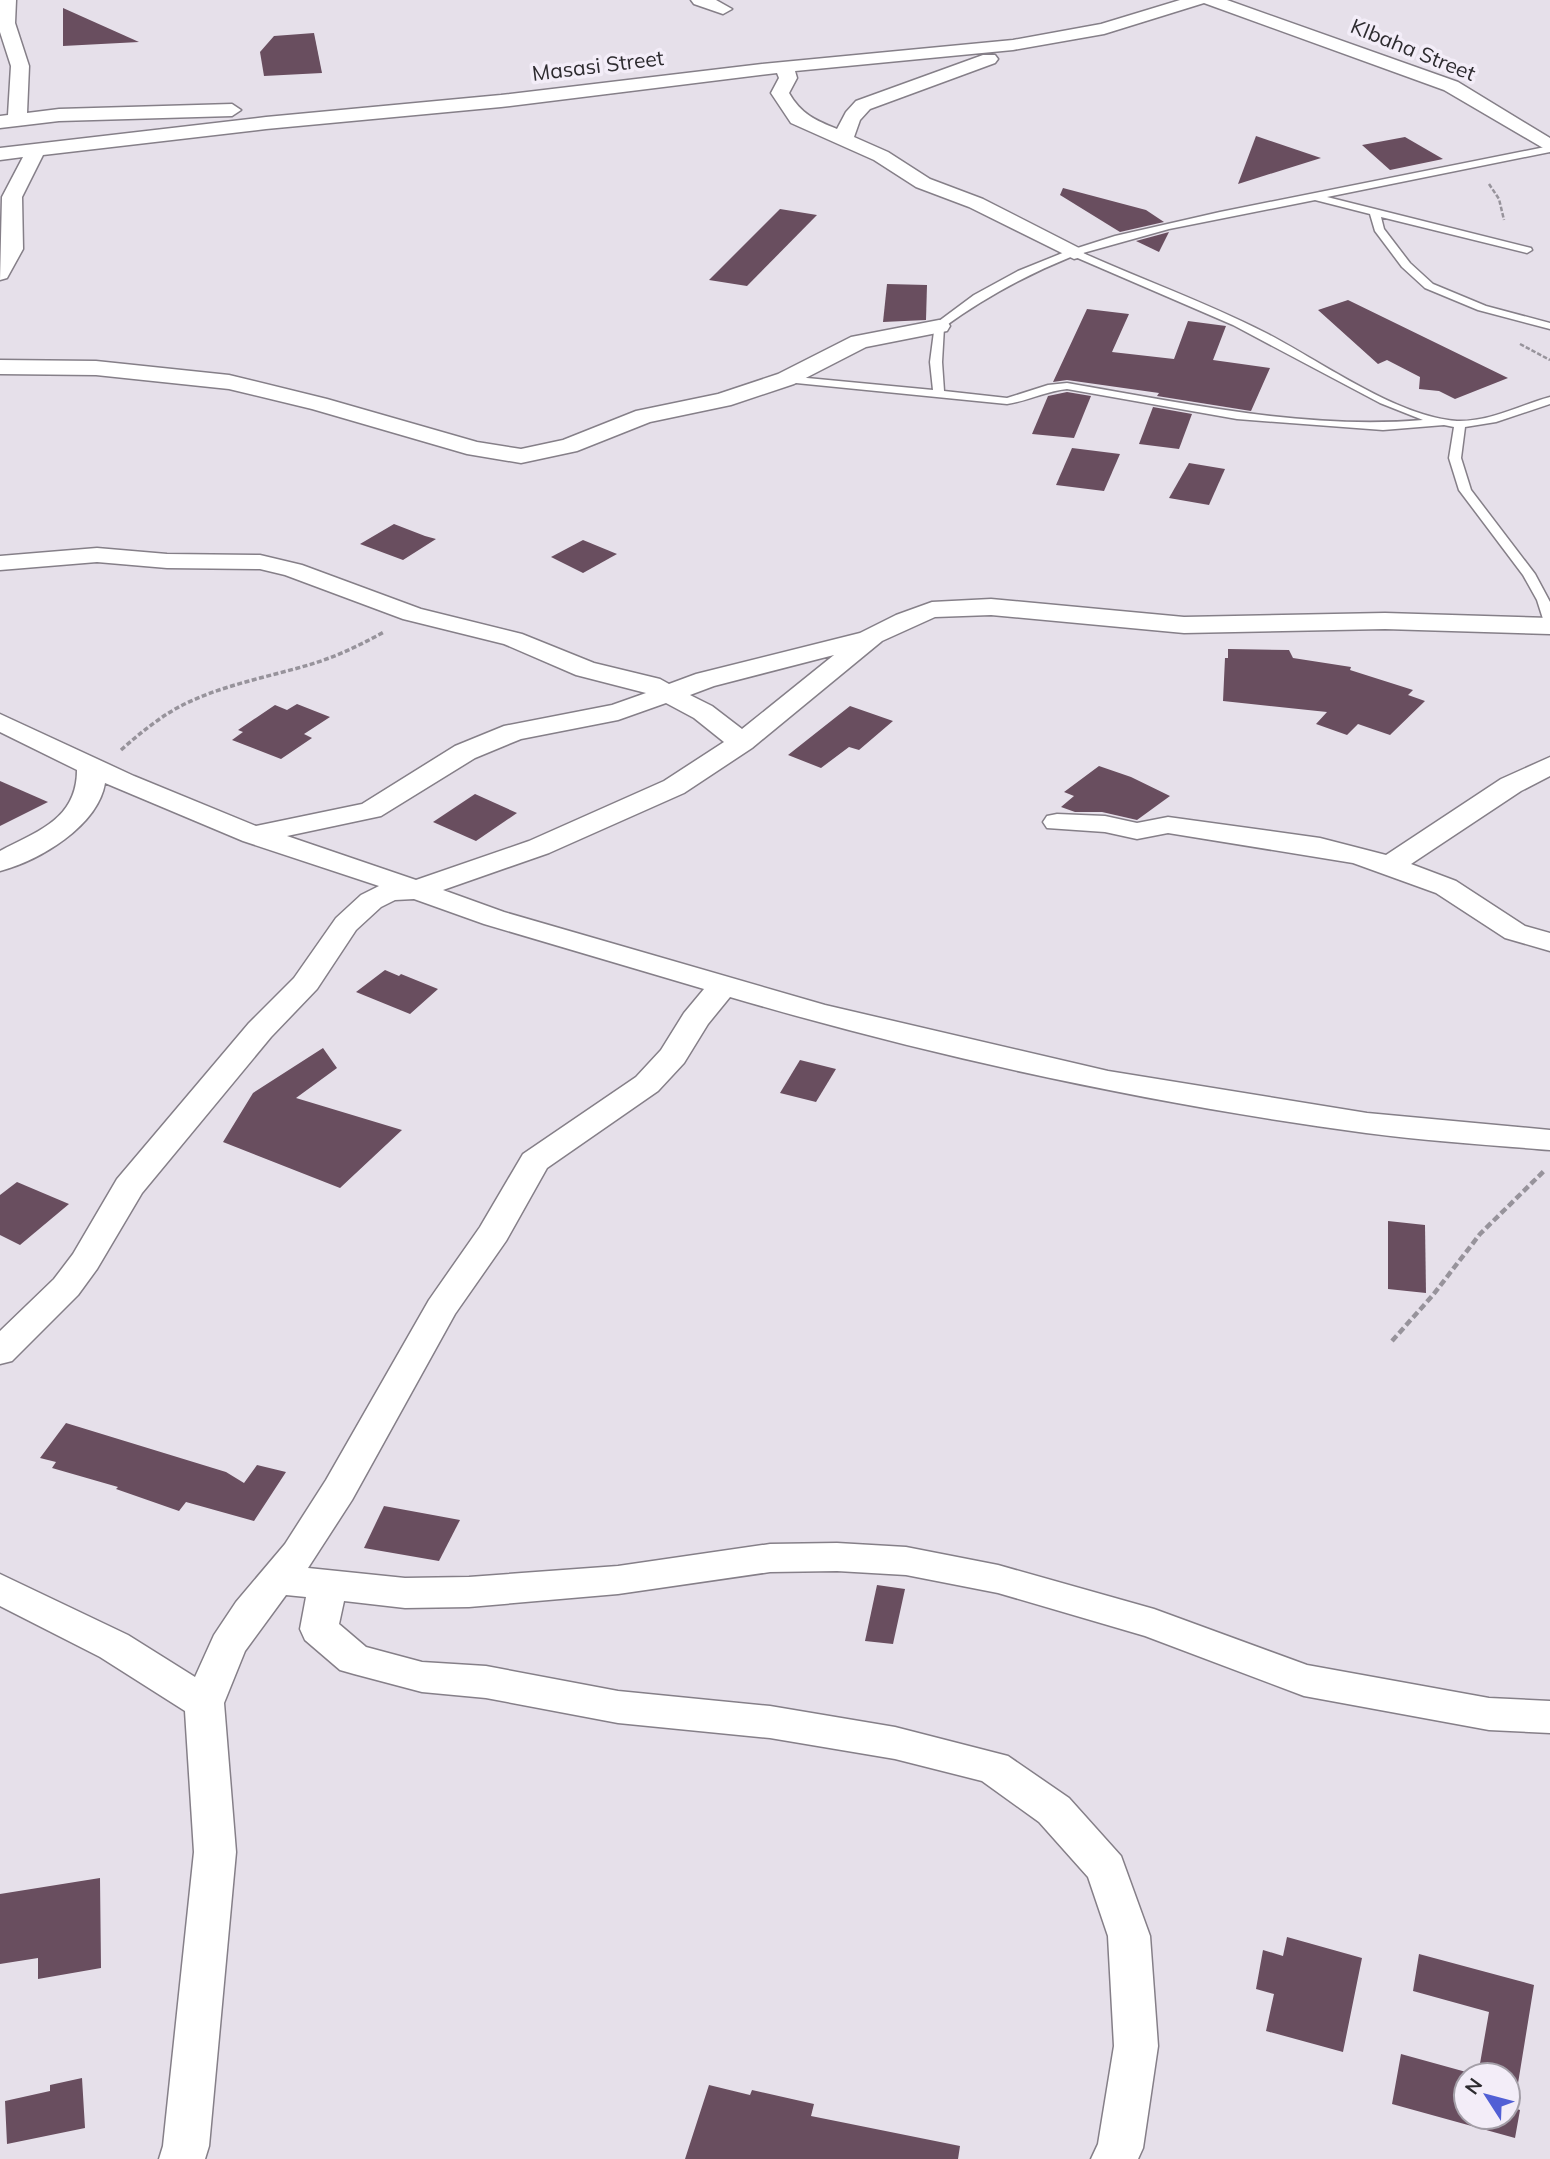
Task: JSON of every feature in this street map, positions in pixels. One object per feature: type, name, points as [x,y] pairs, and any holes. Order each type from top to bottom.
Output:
[{"type":"street","points":[[7,0],[6,23],[20,66],[14,121]]},
{"type":"street","points":[[700,0],[723,9]]},
{"type":"street","name":"Masasi Street","points":[[0,154],[41,147],[492,102],[785,67],[1036,42],[1130,22],[1198,0]]},
{"type":"street","name":"KIbaha Street","points":[[1210,0],[1451,86],[1550,147]]},
{"type":"street","points":[[844,138],[846,125],[863,105],[1036,42]]},
{"type":"street","points":[[785,67],[788,78],[780,93],[793,115],[881,156],[923,183],[976,203],[1074,253]]},
{"type":"street","points":[[14,121],[59,116],[248,109],[317,119]]},
{"type":"street","points":[[0,274],[13,249],[12,197],[41,147],[14,121]]},
{"type":"street","points":[[0,367],[96,368],[229,382],[319,404],[475,449],[521,456],[569,446],[638,418],[723,400],[786,379],[859,342],[939,326]]},
{"type":"street","points":[[0,563],[97,555],[167,561],[260,562],[293,570],[412,614],[513,639],[554,659],[612,677],[651,685],[703,712],[741,742]]},
{"type":"street","points":[[253,835],[371,810],[465,752],[490,741],[537,726],[618,712],[705,680],[787,661],[873,636],[920,614],[965,607],[1051,611],[1184,625],[1385,621],[1550,625],[1547,635],[1550,645]]},
{"type":"street","points":[[0,1352],[66,1287],[85,1262],[136,1177],[260,1030],[306,983],[325,951],[346,924],[371,901],[390,892],[412,891],[539,847],[674,787],[741,742],[873,636]]},
{"type":"street","points":[[0,722],[97,769],[253,835],[339,862],[412,891],[494,918],[818,1013],[1108,1081],[1367,1123],[1550,1140]]},
{"type":"street","points":[[1391,865],[1500,792],[1550,765]]},
{"type":"street","points":[[0,862],[82,812],[97,769]]},
{"type":"street","points":[[1057,822],[1105,824],[1138,831],[1168,825],[1320,847],[1391,865],[1446,887],[1516,932],[1550,942]]},
{"type":"street","points":[[193,2155],[215,1852],[204,1703],[228,1646],[250,1612],[298,1554],[339,1490],[441,1308],[494,1233],[535,1161],[647,1084],[673,1056],[695,1020],[723,986]]},
{"type":"street","points":[[276,1579],[405,1593],[469,1592],[618,1580],[769,1558],[837,1557],[906,1561],[998,1579],[1154,1624],[1304,1680],[1489,1714],[1550,1717]]},
{"type":"street","points":[[328,1583],[318,1629],[354,1660],[422,1677],[486,1682],[618,1707],[770,1723],[895,1743],[995,1768],[1054,1810],[1106,1868],[1129,1936],[1136,2046],[1120,2148],[1114,2159]]},
{"type":"street","points":[[0,1588],[114,1646],[204,1703]]},
{"type":"lane","points":[[939,394],[936,362],[939,326],[967,303],[1003,281],[1074,253],[1183,223],[1550,147]]},
{"type":"lane","points":[[1314,197],[1527,250]]},
{"type":"lane","points":[[1375,214],[1379,229],[1406,265],[1429,286],[1482,308],[1550,326]]},
{"type":"lane","points":[[1074,253],[1248,328],[1385,400],[1428,418],[1460,424],[1485,420],[1550,400]]},
{"type":"lane","points":[[786,379],[1007,401],[1052,387],[1067,386],[1237,416],[1383,427],[1444,422]]},
{"type":"lane","points":[[1460,424],[1455,458],[1465,490],[1529,575],[1543,600],[1550,625]]},
{"type":"path","points":[[1474,164],[1499,199],[1503,220],[1527,250]]},
{"type":"path","points":[[97,769],[135,734],[162,716],[204,696],[245,682],[301,669],[343,655],[412,614]]},
{"type":"path","points":[[1392,1341],[1433,1295],[1480,1234],[1550,1165]]},
{"type":"building","points":[[63,8],[139,42],[63,46]]},
{"type":"building","points":[[314,33],[322,73],[264,76],[260,52],[274,36]]},
{"type":"building","points":[[1256,136],[1321,158],[1238,184]]},
{"type":"building","points":[[1405,137],[1443,159],[1390,170],[1362,145]]},
{"type":"building","points":[[1063,188],[1146,210],[1164,222],[1120,232],[1060,195]]},
{"type":"building","points":[[780,209],[817,215],[747,286],[709,280]]},
{"type":"building","points":[[1169,232],[1159,252],[1136,241]]},
{"type":"building","points":[[887,284],[927,285],[926,320],[883,322]]},
{"type":"building","points":[[1348,300],[1508,378],[1455,399],[1439,391],[1419,389],[1420,377],[1387,360],[1378,364],[1318,310]]},
{"type":"building","points":[[1087,309],[1129,314],[1112,352],[1174,359],[1188,321],[1226,326],[1213,360],[1270,368],[1251,411],[1157,396],[1159,393],[1067,380],[1053,382]]},
{"type":"building","points":[[1067,392],[1091,396],[1074,438],[1032,434],[1048,396]]},
{"type":"building","points":[[1153,407],[1192,414],[1179,449],[1139,444]]},
{"type":"building","points":[[1072,448],[1120,454],[1104,491],[1056,485]]},
{"type":"building","points":[[1189,463],[1225,469],[1209,505],[1169,498]]},
{"type":"building","points":[[394,524],[436,539],[403,560],[360,544]]},
{"type":"building","points":[[583,540],[617,554],[583,573],[551,557]]},
{"type":"building","points":[[1228,649],[1289,650],[1293,658],[1351,667],[1350,670],[1413,690],[1408,695],[1425,701],[1390,735],[1358,724],[1347,735],[1316,724],[1327,712],[1223,701],[1225,658],[1228,658]]},
{"type":"building","points":[[297,704],[330,717],[304,734],[312,738],[281,759],[232,740],[243,732],[238,730],[275,705],[287,710]]},
{"type":"building","points":[[850,706],[893,721],[859,750],[849,747],[821,768],[788,755]]},
{"type":"building","points":[[1099,766],[1131,777],[1170,796],[1137,820],[1102,812],[1075,812],[1061,807],[1074,796],[1064,792]]},
{"type":"building","points":[[0,781],[48,802],[0,826]]},
{"type":"building","points":[[475,794],[517,813],[476,841],[433,822]]},
{"type":"building","points":[[385,970],[438,989],[410,1014],[356,992]]},
{"type":"building","points":[[323,1048],[337,1068],[296,1098],[402,1130],[340,1188],[223,1142],[253,1093]]},
{"type":"building","points":[[800,1060],[836,1069],[816,1102],[780,1093]]},
{"type":"building","points":[[17,1182],[69,1204],[20,1245],[0,1235],[0,1195]]},
{"type":"building","points":[[1388,1221],[1425,1225],[1426,1293],[1388,1289]]},
{"type":"building","points":[[66,1423],[226,1472],[244,1483],[257,1465],[286,1472],[254,1521],[186,1502],[179,1511],[116,1489],[118,1487],[52,1468],[56,1462],[40,1458]]},
{"type":"building","points":[[384,1506],[460,1520],[439,1561],[364,1548]]},
{"type":"building","points":[[877,1585],[905,1589],[893,1644],[865,1641]]},
{"type":"building","points":[[100,1878],[101,1968],[38,1979],[38,1958],[0,1964],[0,1894]]},
{"type":"building","points":[[1287,1937],[1362,1958],[1343,2052],[1266,2031],[1274,1994],[1256,1989],[1263,1950],[1283,1956]]},
{"type":"building","points":[[1419,1954],[1534,1985],[1522,2061],[1480,2061],[1489,2012],[1413,1991]]},
{"type":"building","points":[[1401,2054],[1452,2068],[1452,2121],[1392,2104]]},
{"type":"building","points":[[82,2078],[85,2128],[7,2144],[5,2101],[50,2091],[50,2085]]},
{"type":"building","points":[[709,2085],[750,2095],[752,2090],[814,2104],[811,2116],[960,2146],[958,2159],[685,2159]]},
{"type":"building","points":[[1490,2131],[1516,2131],[1515,2138]]}]
